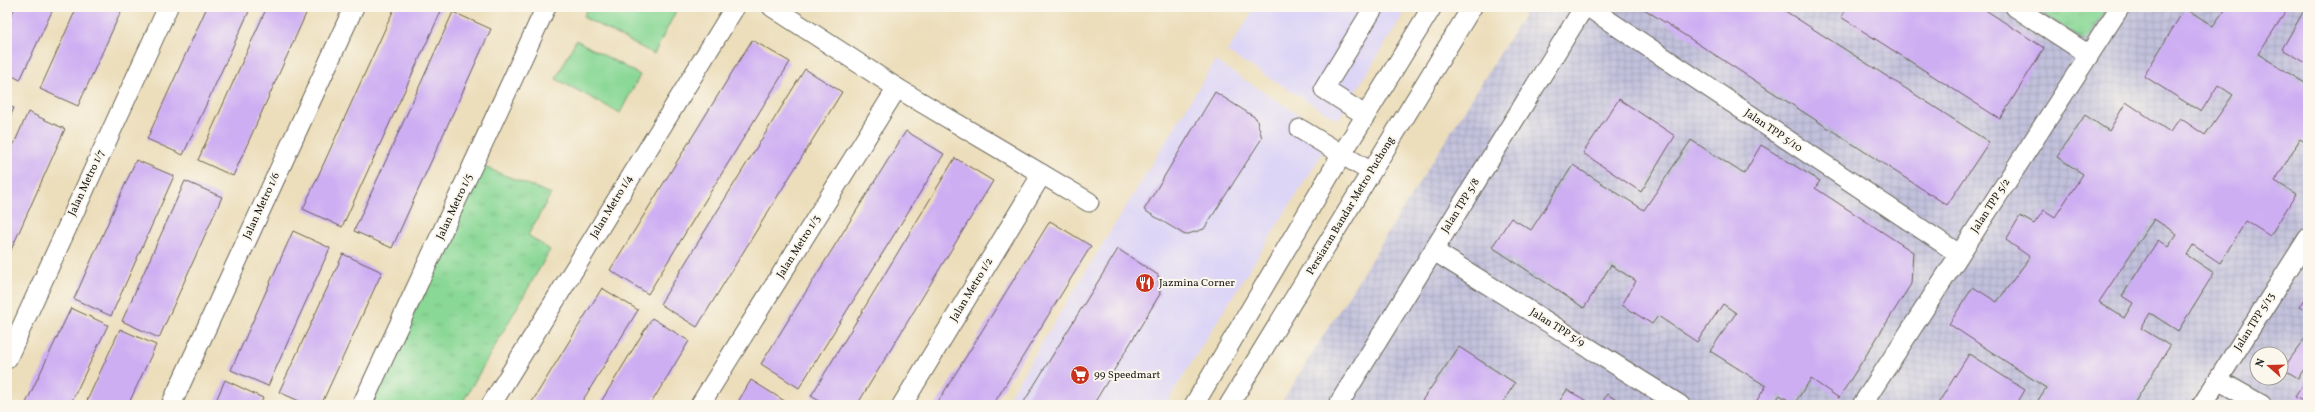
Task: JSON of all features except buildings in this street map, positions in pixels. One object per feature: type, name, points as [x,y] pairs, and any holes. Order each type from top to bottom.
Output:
[{"type":"street","name":"Jalan Metro 1/7","points":[[7,359],[168,7]]},
{"type":"street","name":"Jalan Metro 1/6","points":[[171,405],[354,7]]},
{"type":"street","name":"Jalan Metro 1/5","points":[[362,405],[546,7]]},
{"type":"street","points":[[772,7],[897,88],[1089,202]]},
{"type":"street","points":[[1366,115],[1324,89],[1374,7]]},
{"type":"street","points":[[1194,405],[1342,154],[1432,7]]},
{"type":"street","name":"Persiaran Bandar Metro Puchong","points":[[1229,405],[1472,7]]},
{"type":"street","name":"Jalan TPP 5/8","points":[[1338,405],[1584,7]]},
{"type":"street","name":"Jalan TPP 5/10","points":[[1588,7],[1959,254]]},
{"type":"street","points":[[2015,7],[2089,55]]},
{"type":"street","name":"Jalan TPP 5/2","points":[[1862,405],[2120,7]]},
{"type":"street","name":"Jalan Metro 1/4","points":[[491,405],[734,8]]},
{"type":"street","name":"Jalan Metro 1/3","points":[[700,405],[897,88]]},
{"type":"street","points":[[1300,129],[1371,172]]},
{"type":"street","name":"Jalan Metro 1/2","points":[[902,405],[1042,174]]},
{"type":"street","name":"Jalan TPP 5/13","points":[[2202,405],[2308,238]]},
{"type":"street","name":"Jalan TPP 5/9","points":[[1434,251],[1680,405]]},
{"type":"street","points":[[2218,380],[2262,405]]},
{"type":"shaded area","points":[[1255,7],[1408,7],[1338,120],[1227,52]]},
{"type":"shaded area","points":[[1529,7],[2308,7],[2308,405],[1280,405]]},
{"type":"shaded area","points":[[1215,61],[1333,136],[1165,405],[1004,405]]},
{"type":"green space","points":[[588,7],[669,7],[676,11],[654,54],[583,17]]},
{"type":"green space","points":[[2034,7],[2107,7],[2085,41]]},
{"type":"green space","points":[[576,40],[640,75],[620,113],[556,79]]},
{"type":"green space","points":[[482,166],[551,194],[528,235],[550,250],[461,405],[371,405]]},
{"type":"place","name":"Jazmina Corner","points":[[1145,283]]},
{"type":"place","name":"99 Speedmart","points":[[1080,375]]}]
